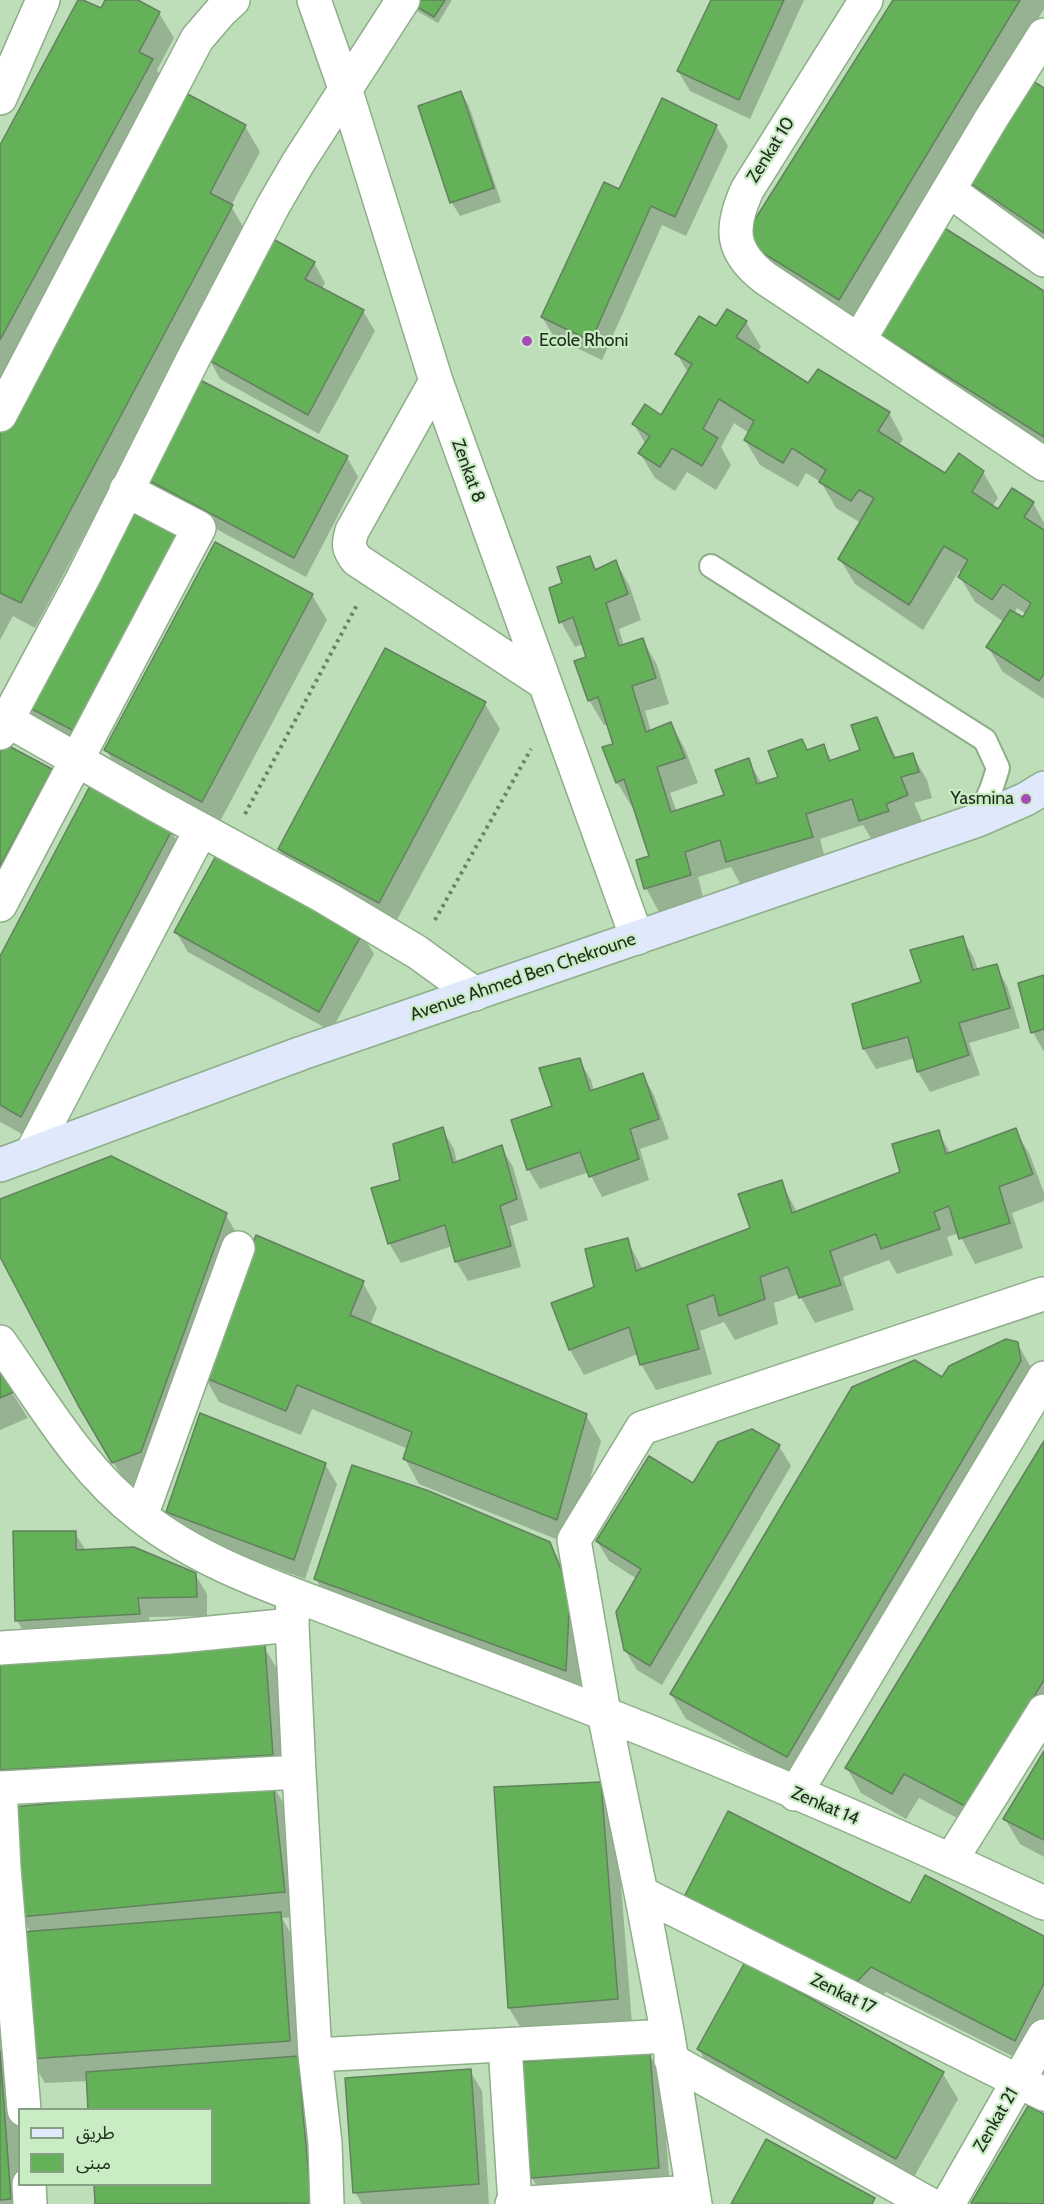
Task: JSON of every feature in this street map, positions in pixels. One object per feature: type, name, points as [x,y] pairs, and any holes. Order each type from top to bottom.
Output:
[{"type":"main road","name":"Avenue Ahmed Ben Chekroune","points":[[0,1165],[302,1053],[978,820],[1026,800],[1044,788]]},
{"type":"street","points":[[0,98],[43,0]]},
{"type":"street","points":[[0,415],[197,39],[233,0]]},
{"type":"street","name":"Zenkat 8","points":[[314,0],[345,88],[436,381],[637,938]]},
{"type":"street","points":[[403,0],[345,88],[273,206],[2,723],[77,761],[323,897],[417,952],[475,994]]},
{"type":"street","name":"Zenkat 10","points":[[866,0],[747,190],[737,212],[735,231],[740,250],[750,266],[790,295],[1044,465]]},
{"type":"street","points":[[859,340],[991,119],[1041,46]]},
{"type":"street","points":[[950,191],[1044,260]]},
{"type":"street","points":[[436,381],[352,531],[348,544],[357,560],[548,695]]},
{"type":"street","points":[[0,905],[199,528],[126,490]]},
{"type":"street","points":[[31,1154],[215,837]]},
{"type":"street","points":[[141,1516],[238,1248]]},
{"type":"street","points":[[505,2046],[514,2204],[694,2198],[641,1893],[604,1713],[574,1540],[642,1428],[1044,1294]]},
{"type":"street","name":"Zenkat 14","points":[[0,1342],[73,1446],[101,1481],[141,1516],[199,1555],[293,1610],[604,1713],[951,1860],[1044,1903]]},
{"type":"street","points":[[795,1794],[1044,1378]]},
{"type":"street","points":[[0,1648],[170,1637],[293,1610],[299,1772],[315,2055],[325,2143],[327,2204]]},
{"type":"street","points":[[951,1860],[1044,1712]]},
{"type":"street","points":[[24,2108],[4,1868],[0,1788],[299,1772]]},
{"type":"street","name":"Zenkat 17","points":[[641,1893],[1031,2087]]},
{"type":"street","name":"Zenkat 21","points":[[948,2204],[1031,2087],[1044,2036]]},
{"type":"street","points":[[315,2055],[505,2046],[669,2048],[930,2204]]},
{"type":"street","points":[[29,2186],[30,2204]]},
{"type":"lane","points":[[711,566],[985,740],[998,768],[978,820]]},
{"type":"path","points":[[215,837],[375,571]]},
{"type":"path","points":[[417,952],[548,695]]},
{"type":"building","points":[[78,0],[101,8],[105,0],[138,0],[160,12],[139,52],[153,59],[0,340],[0,145]]},
{"type":"building","points":[[415,0],[445,0],[434,17],[412,4]]},
{"type":"building","points":[[711,0],[784,0],[739,100],[677,71]]},
{"type":"building","points":[[893,0],[1020,0],[839,300],[742,240]]},
{"type":"building","points":[[1031,80],[1044,88],[1044,233],[967,181]]},
{"type":"building","points":[[180,90],[246,125],[210,193],[233,205],[21,603],[0,593],[0,429]]},
{"type":"building","points":[[461,91],[494,188],[450,203],[418,106]]},
{"type":"building","points":[[662,98],[717,125],[675,217],[651,206],[591,341],[541,317],[604,182],[619,189]]},
{"type":"building","points":[[943,227],[1044,291],[1044,437],[878,333]]},
{"type":"building","points":[[273,239],[315,262],[305,279],[364,310],[308,415],[207,359]]},
{"type":"building","points":[[727,309],[747,321],[736,337],[808,383],[818,369],[890,412],[878,431],[945,473],[959,453],[984,471],[972,492],[998,509],[1012,488],[1034,502],[1024,517],[1044,530],[1044,674],[1039,681],[986,647],[1010,610],[1023,617],[1031,603],[1003,584],[992,600],[958,577],[968,560],[944,546],[909,605],[838,559],[874,498],[859,490],[851,501],[819,482],[826,470],[792,448],[783,463],[744,440],[754,421],[719,399],[703,429],[718,438],[702,466],[672,448],[660,467],[638,453],[650,436],[632,424],[645,404],[661,415],[692,364],[675,354],[699,316],[716,326]]},
{"type":"building","points":[[200,380],[348,456],[294,558],[146,479]]},
{"type":"building","points":[[131,508],[181,534],[76,732],[26,706]]},
{"type":"building","points":[[215,542],[313,594],[202,802],[104,750]]},
{"type":"building","points":[[590,556],[595,570],[616,560],[628,594],[606,603],[619,646],[643,638],[656,678],[632,686],[646,732],[671,722],[685,758],[657,767],[671,812],[724,795],[715,770],[749,758],[757,784],[778,777],[768,751],[802,739],[807,750],[824,744],[829,761],[860,750],[851,725],[877,717],[894,758],[913,753],[919,772],[901,777],[908,795],[886,804],[889,811],[859,821],[852,799],[806,814],[813,837],[726,862],[720,840],[685,852],[691,875],[644,889],[636,860],[649,856],[624,779],[616,783],[602,747],[613,744],[598,697],[588,701],[574,661],[586,657],[573,617],[559,623],[549,588],[562,583],[557,567]]},
{"type":"building","points":[[385,648],[486,702],[379,903],[278,849]]},
{"type":"building","points":[[5,744],[52,769],[0,866],[0,753]]},
{"type":"building","points":[[91,784],[172,830],[21,1117],[0,1105],[0,956]]},
{"type":"building","points":[[218,852],[363,932],[319,1012],[174,932]]},
{"type":"building","points":[[963,936],[973,970],[997,964],[1010,1008],[959,1023],[969,1055],[917,1072],[908,1037],[863,1049],[852,1004],[921,982],[910,950]]},
{"type":"building","points":[[1044,975],[1044,1029],[1031,1033],[1018,983]]},
{"type":"building","points":[[580,1058],[590,1091],[643,1073],[659,1119],[630,1129],[639,1159],[589,1177],[580,1152],[527,1170],[511,1120],[552,1106],[539,1068]]},
{"type":"building","points":[[443,1127],[453,1163],[502,1145],[517,1199],[500,1206],[511,1246],[455,1262],[445,1225],[388,1244],[371,1188],[400,1180],[393,1144]]},
{"type":"building","points":[[1016,1128],[1033,1174],[999,1187],[1010,1223],[959,1239],[949,1206],[934,1212],[940,1229],[881,1249],[876,1234],[830,1251],[841,1285],[799,1298],[788,1267],[760,1277],[765,1299],[719,1316],[714,1295],[687,1305],[699,1349],[640,1365],[629,1327],[569,1350],[551,1303],[594,1287],[585,1249],[628,1238],[636,1271],[750,1228],[738,1194],[782,1180],[792,1213],[900,1172],[892,1144],[939,1130],[946,1154]]},
{"type":"building","points":[[111,1156],[227,1213],[141,1452],[112,1463],[78,1405],[0,1257],[0,1199]]},
{"type":"building","points":[[256,1235],[364,1281],[350,1315],[587,1414],[557,1520],[403,1459],[412,1432],[297,1385],[286,1411],[203,1377]]},
{"type":"building","points":[[1006,1339],[1018,1342],[1021,1361],[787,1757],[670,1694],[852,1387],[915,1360],[942,1377],[949,1366]]},
{"type":"building","points":[[0,1371],[14,1392],[0,1398]]},
{"type":"building","points":[[200,1413],[326,1463],[294,1560],[166,1512]]},
{"type":"building","points":[[752,1429],[780,1445],[650,1666],[624,1650],[616,1612],[641,1569],[596,1541],[649,1456],[693,1483],[718,1442]]},
{"type":"building","points":[[1044,1441],[1044,1680],[967,1807],[904,1774],[892,1794],[845,1768]]},
{"type":"building","points":[[352,1465],[429,1491],[550,1542],[570,1592],[566,1671],[314,1579]]},
{"type":"building","points":[[13,1531],[76,1531],[76,1550],[134,1547],[196,1573],[197,1597],[138,1598],[140,1614],[15,1621]]},
{"type":"building","points":[[265,1645],[273,1755],[0,1770],[0,1662]]},
{"type":"building","points":[[1044,1751],[1044,1840],[1003,1819]]},
{"type":"building","points":[[273,1782],[285,1892],[20,1917],[13,1807]]},
{"type":"building","points":[[601,1782],[618,1999],[508,2008],[494,1787]]},
{"type":"building","points":[[728,1811],[910,1903],[925,1875],[1044,1936],[1044,1983],[1015,2041],[871,1967],[855,1984],[684,1897]]},
{"type":"building","points":[[281,1912],[290,2041],[29,2059],[21,1932]]},
{"type":"building","points":[[745,1962],[944,2072],[896,2159],[697,2049]]},
{"type":"building","points":[[0,2051],[11,2199],[0,2200]]},
{"type":"building","points":[[650,2052],[659,2168],[531,2178],[522,2062]]},
{"type":"building","points":[[298,2056],[311,2203],[95,2204],[94,2186],[213,2186],[213,2108],[88,2108],[86,2072]]},
{"type":"building","points":[[471,2069],[479,2184],[353,2193],[345,2078]]},
{"type":"building","points":[[1028,2106],[1044,2114],[1044,2204],[971,2203]]},
{"type":"building","points":[[766,2139],[875,2198],[872,2204],[731,2204]]},
{"type":"place","name":"Ecole Rhoni","points":[[527,341]]},
{"type":"place","name":"Yasmina","points":[[1026,799]]}]
